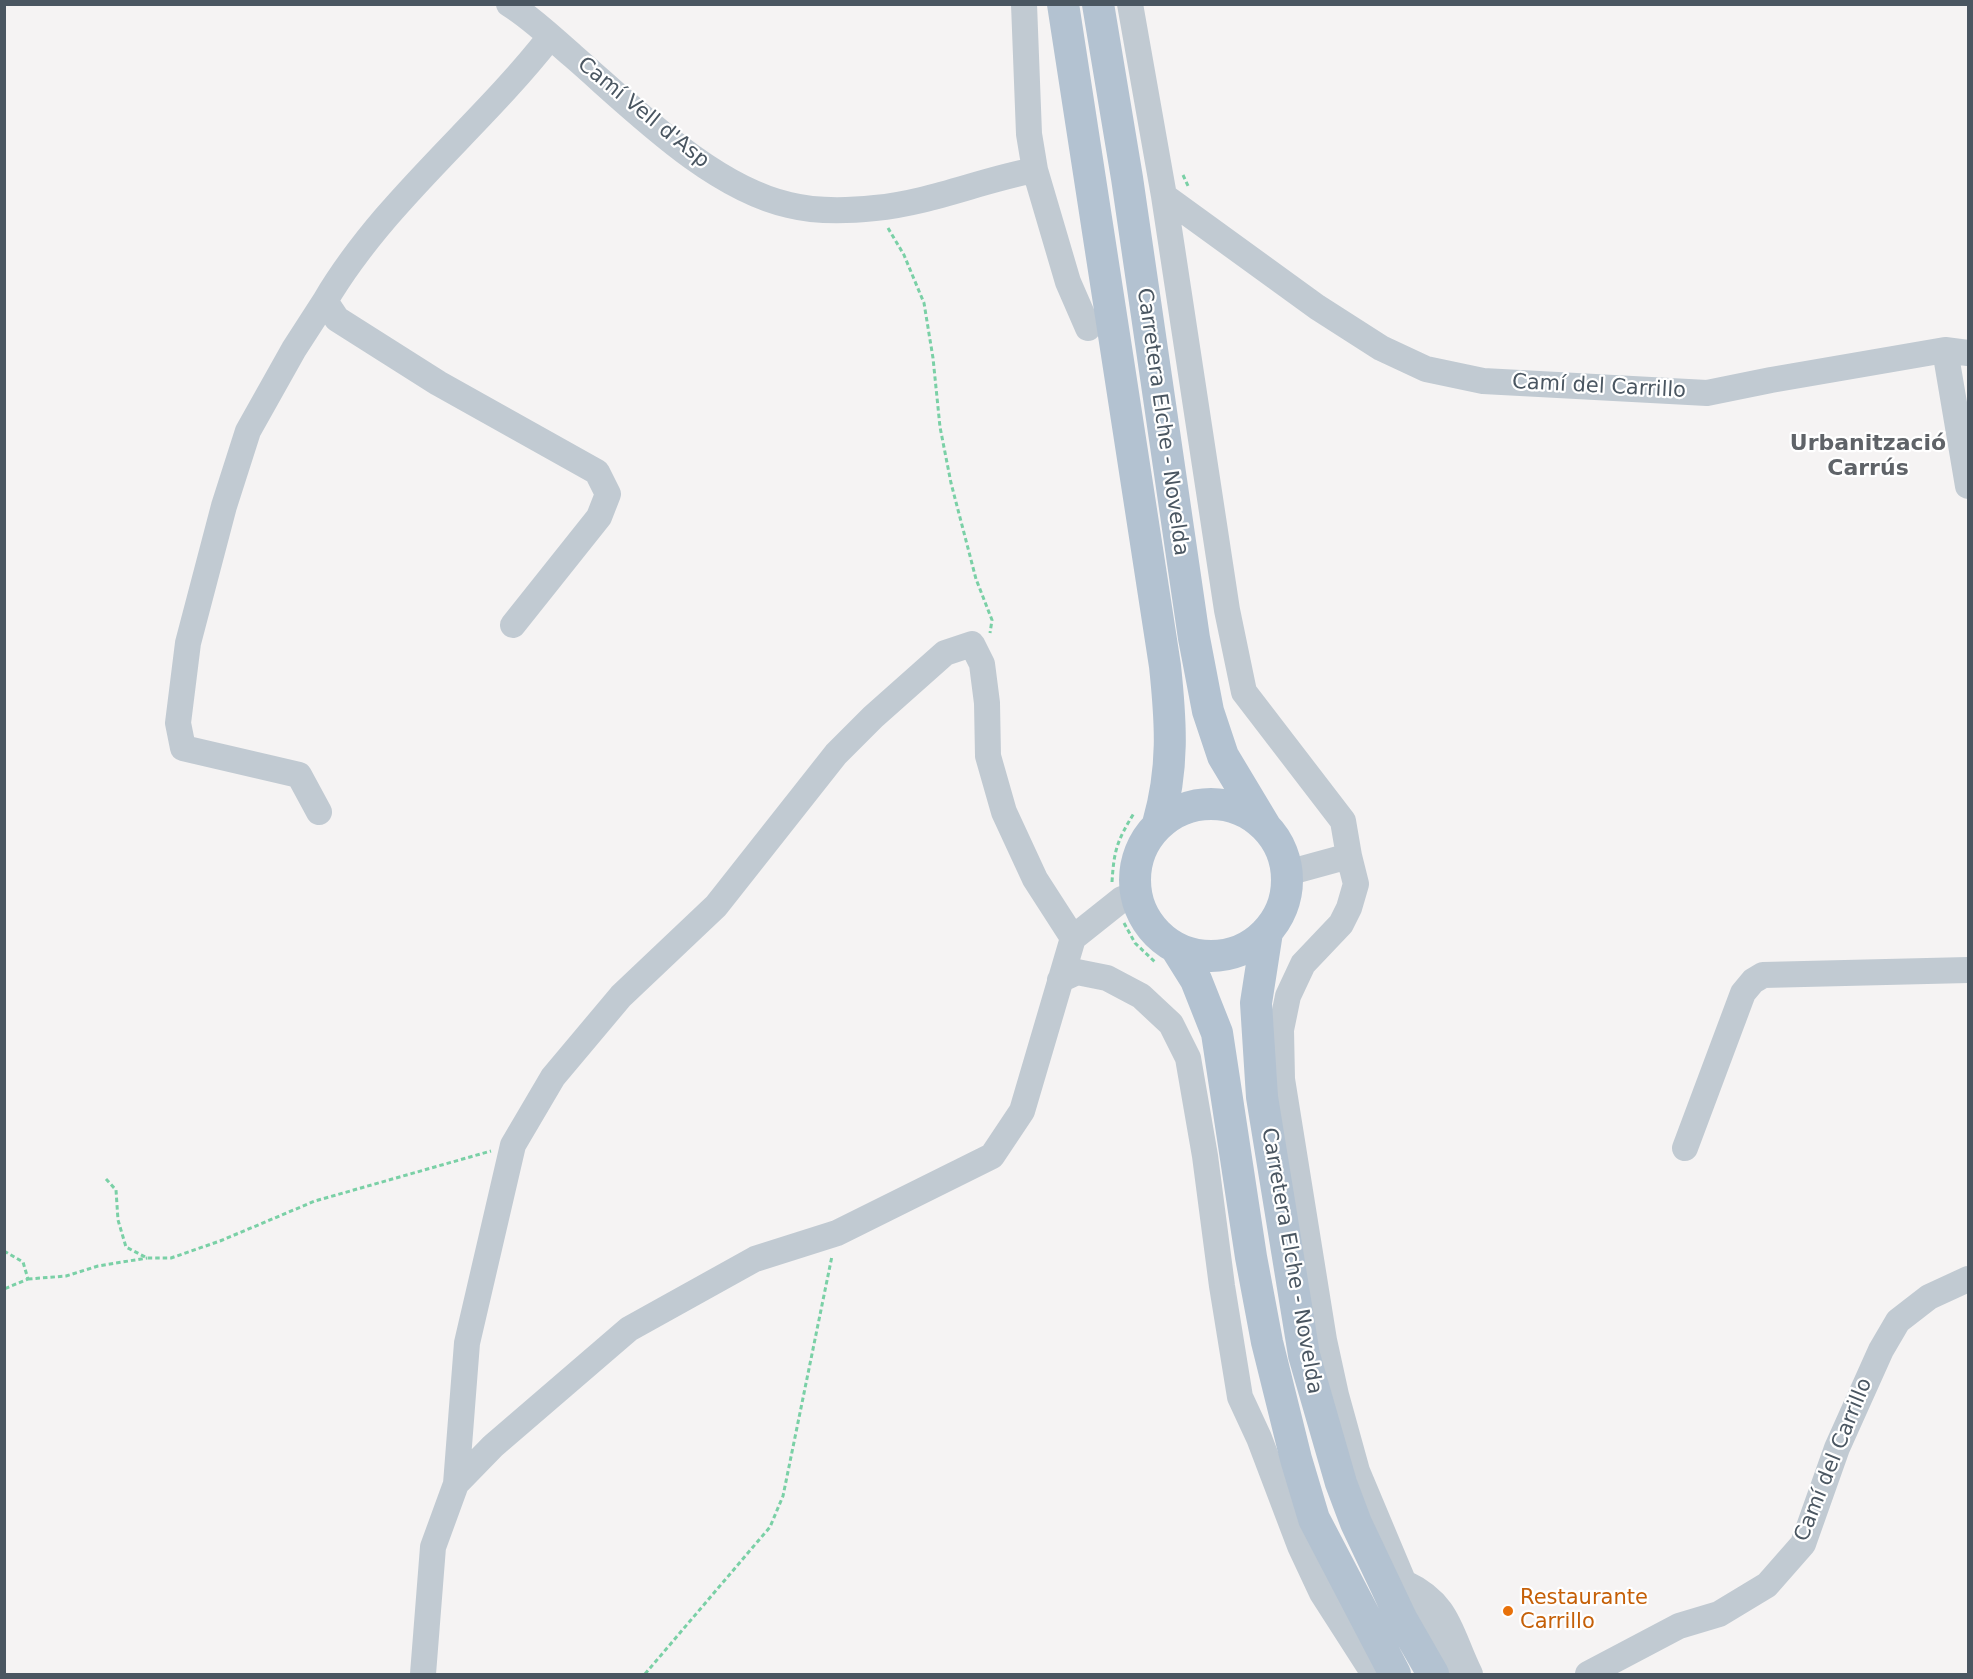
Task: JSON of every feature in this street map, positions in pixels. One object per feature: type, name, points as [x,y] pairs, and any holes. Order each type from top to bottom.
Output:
[{"type":"main road","name":"Carretera Elche - Novelda","points":[[1063,4],[1165,666],[1170,719],[1170,756],[1165,799],[1158,824]]},
{"type":"main road","name":"Carretera Elche - Novelda","points":[[1098,4],[1127,178],[1194,638],[1208,711],[1223,756],[1265,826]]},
{"type":"main road","points":[[1217,804],[1252,815],[1265,826],[1280,848],[1287,873],[1287,891],[1282,910],[1267,933],[1242,950],[1204,956],[1176,948],[1150,927],[1136,896],[1134,881],[1138,855],[1158,824],[1184,808],[1217,804]]},
{"type":"main road","name":"Carretera Elche - Novelda","points":[[1267,933],[1256,1003],[1262,1097],[1304,1355],[1337,1472],[1356,1523],[1402,1620],[1433,1674]]},
{"type":"main road","name":"Carretera Elche - Novelda","points":[[1176,948],[1196,980],[1216,1033],[1251,1257],[1267,1342],[1314,1519],[1395,1674]]},
{"type":"street","name":"Camí Vell d'Asp","points":[[509,4],[528,16],[666,137],[723,177],[752,192],[788,205],[830,211],[901,205],[1003,176],[1035,170]]},
{"type":"street","points":[[1024,4],[1029,134],[1035,170],[1068,282],[1088,328]]},
{"type":"street","points":[[1130,4],[1164,196],[1227,610],[1244,692],[1343,821],[1348,856],[1356,884],[1349,908],[1341,924],[1303,964],[1288,996],[1281,1030],[1282,1079],[1324,1340],[1357,1471],[1404,1583],[1451,1674]]},
{"type":"street","points":[[319,812],[299,775],[183,748],[178,723],[188,643],[224,506],[248,431],[294,349],[343,272],[389,214],[522,74],[550,37]]},
{"type":"street","name":"Camí del Carrillo","points":[[1164,196],[1317,307],[1382,348],[1426,369],[1483,381],[1707,393],[1771,380],[1957,351],[1968,486]]},
{"type":"street","points":[[325,301],[337,319],[428,376],[597,472],[608,494],[599,517],[513,625]]},
{"type":"street","points":[[423,1674],[433,1547],[456,1484],[467,1342],[513,1145],[553,1077],[621,996],[716,906],[836,754],[873,717],[945,653],[972,644],[982,664],[987,703],[988,756],[1004,812],[1035,879],[1072,938]]},
{"type":"street","points":[[1287,873],[1348,856]]},
{"type":"street","points":[[456,1484],[493,1446],[629,1329],[755,1259],[837,1233],[992,1156],[1022,1111],[1072,938],[1122,899],[1136,896]]},
{"type":"street","points":[[1685,1148],[1743,993],[1753,981],[1764,975],[1968,970]]},
{"type":"street","points":[[1060,980],[1077,972],[1107,978],[1141,996],[1171,1024],[1188,1058],[1205,1156],[1222,1286],[1240,1397],[1259,1438],[1300,1546],[1317,1583],[1374,1674]]},
{"type":"street","name":"Camí del Carrillo","points":[[1588,1674],[1679,1626],[1719,1614],[1767,1585],[1803,1544],[1837,1448],[1881,1350],[1898,1321],[1929,1297],[1968,1278]]},
{"type":"street","points":[[1404,1583],[1422,1591],[1435,1603],[1450,1625],[1458,1651],[1470,1674]]},
{"type":"path","points":[[1180,167],[1207,227]]},
{"type":"path","points":[[876,208],[904,255],[924,303],[933,358],[940,427],[951,483],[976,579],[992,620],[988,641],[975,651]]},
{"type":"path","points":[[4,1289],[28,1279],[66,1276],[98,1266],[147,1258],[171,1258],[220,1241],[315,1202],[513,1145]]},
{"type":"path","points":[[106,1179],[117,1191],[118,1220],[126,1247],[147,1258]]},
{"type":"path","points":[[645,1674],[770,1527],[783,1496],[837,1233]]},
{"type":"path","points":[[4,1251],[23,1262],[28,1279]]},
{"type":"place","name":"Restaurante Carrillo","points":[[1508,1611]]},
{"type":"district","name":"Urbanització Carrús","points":[[1868,456]]}]
